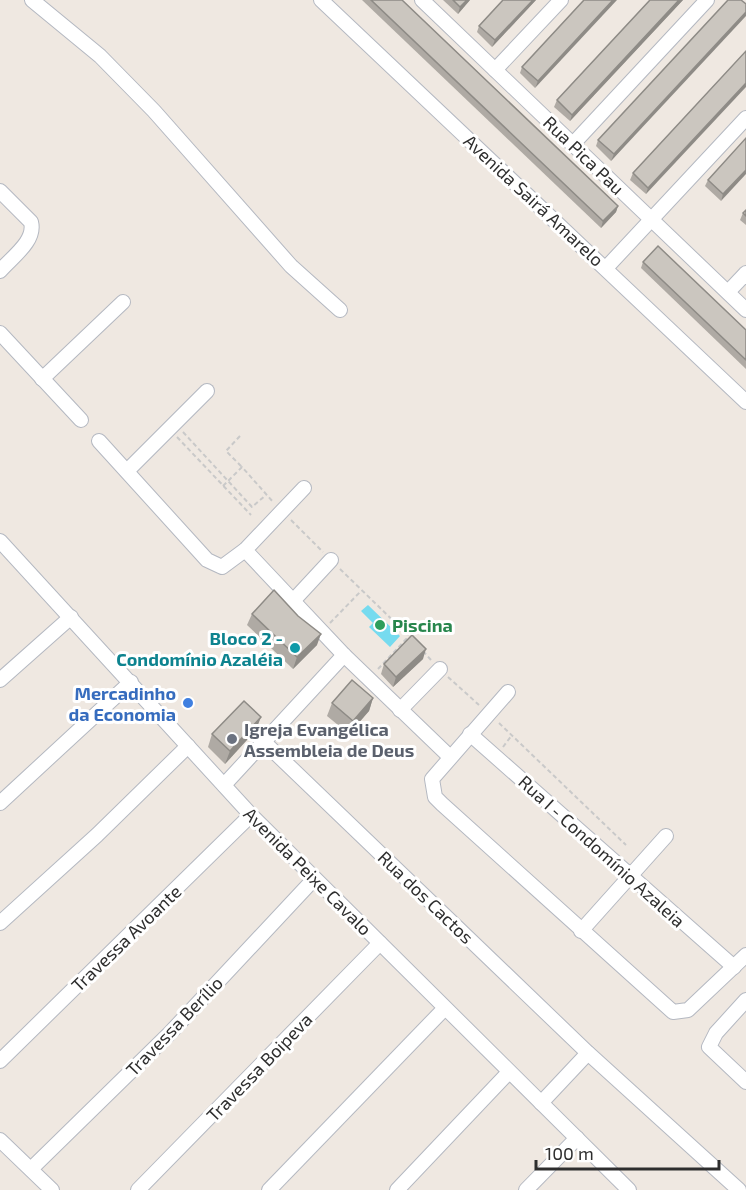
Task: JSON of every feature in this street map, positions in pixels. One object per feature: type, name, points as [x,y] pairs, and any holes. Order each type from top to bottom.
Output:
[{"type":"street","points":[[32,0],[100,56],[154,111],[291,267],[340,310]]},
{"type":"street","name":"Avenida Sairá Amarelo","points":[[321,0],[746,402]]},
{"type":"street","name":"Rua Pica Pau","points":[[422,0],[746,310]]},
{"type":"street","points":[[495,70],[561,0]]},
{"type":"street","points":[[572,145],[706,0]]},
{"type":"street","points":[[606,268],[746,118]]},
{"type":"street","points":[[0,191],[31,222],[33,229],[29,240],[0,271]]},
{"type":"street","points":[[728,292],[746,273]]},
{"type":"street","points":[[42,379],[123,302]]},
{"type":"street","points":[[0,333],[81,420]]},
{"type":"street","points":[[127,471],[207,391]]},
{"type":"street","points":[[99,441],[207,560],[222,567],[245,550],[304,488]]},
{"type":"street","name":"Avenida Peixe Cavalo","points":[[0,541],[251,815],[629,1190]]},
{"type":"street","points":[[245,550],[344,654],[450,758]]},
{"type":"street","points":[[293,601],[331,560]]},
{"type":"street","points":[[0,680],[71,617]]},
{"type":"street","points":[[224,785],[344,654]]},
{"type":"street","points":[[400,710],[440,669]]},
{"type":"street","points":[[0,803],[131,682]]},
{"type":"street","points":[[508,692],[432,779],[435,796],[442,804],[673,1012],[688,1010],[746,955]]},
{"type":"street","name":"Rua I - Condomínio Azaleia","points":[[470,734],[734,967]]},
{"type":"street","name":"Rua dos Cactos","points":[[264,742],[588,1053],[739,1190]]},
{"type":"street","points":[[0,923],[97,835],[188,746]]},
{"type":"street","name":"Travessa Avoante","points":[[0,1061],[251,815]]},
{"type":"street","points":[[581,931],[666,836]]},
{"type":"street","name":"Travessa Berílio","points":[[31,1169],[170,1033],[314,879]]},
{"type":"street","name":"Travessa Boipeva","points":[[138,1190],[380,943]]},
{"type":"street","points":[[746,1000],[716,1033],[709,1047],[746,1082]]},
{"type":"street","points":[[269,1190],[444,1009]]},
{"type":"street","points":[[541,1103],[588,1053]]},
{"type":"street","points":[[397,1190],[508,1072]]},
{"type":"street","points":[[526,1190],[577,1138]]},
{"type":"street","points":[[0,1140],[52,1190]]},
{"type":"path","points":[[250,515],[177,436],[182,431],[252,507],[266,494]]},
{"type":"path","points":[[240,436],[226,451],[282,512],[440,669],[626,845]]},
{"type":"path","points":[[223,486],[242,467]]},
{"type":"path","points":[[322,631],[361,591]]},
{"type":"path","points":[[369,679],[409,636]]},
{"type":"water","name":"Piscina","points":[[368,605],[400,636],[390,647],[369,627],[373,623],[361,611]]},
{"type":"building","points":[[371,0],[402,0],[618,206],[603,221]]},
{"type":"building","points":[[453,0],[467,0],[460,7]]},
{"type":"building","points":[[503,0],[533,0],[495,40],[479,26]]},
{"type":"building","points":[[584,0],[613,0],[538,81],[522,67]]},
{"type":"building","points":[[650,0],[679,0],[572,115],[557,100]]},
{"type":"building","points":[[728,0],[741,0],[746,4],[746,12],[614,154],[598,140]]},
{"type":"building","points":[[746,51],[746,83],[648,188],[633,173]]},
{"type":"building","points":[[746,138],[746,170],[723,194],[708,180]]},
{"type":"building","points":[[658,246],[746,330],[746,360],[643,262]]},
{"type":"building","points":[[274,590],[298,616],[321,634],[297,657],[252,614]]},
{"type":"building","points":[[412,635],[426,649],[396,677],[384,664]]},
{"type":"building","points":[[352,680],[373,698],[353,721],[332,703]]},
{"type":"building","points":[[244,701],[261,717],[230,751],[212,734]]},
{"type":"place","name":"Piscina","points":[[380,625]]},
{"type":"place","name":"Bloco 2 - Condomínio Azaléia","points":[[295,648]]},
{"type":"place","name":"Mercadinho da Economia","points":[[188,703]]},
{"type":"place","name":"Igreja Evangélica Assembleia de Deus","points":[[232,739]]}]
